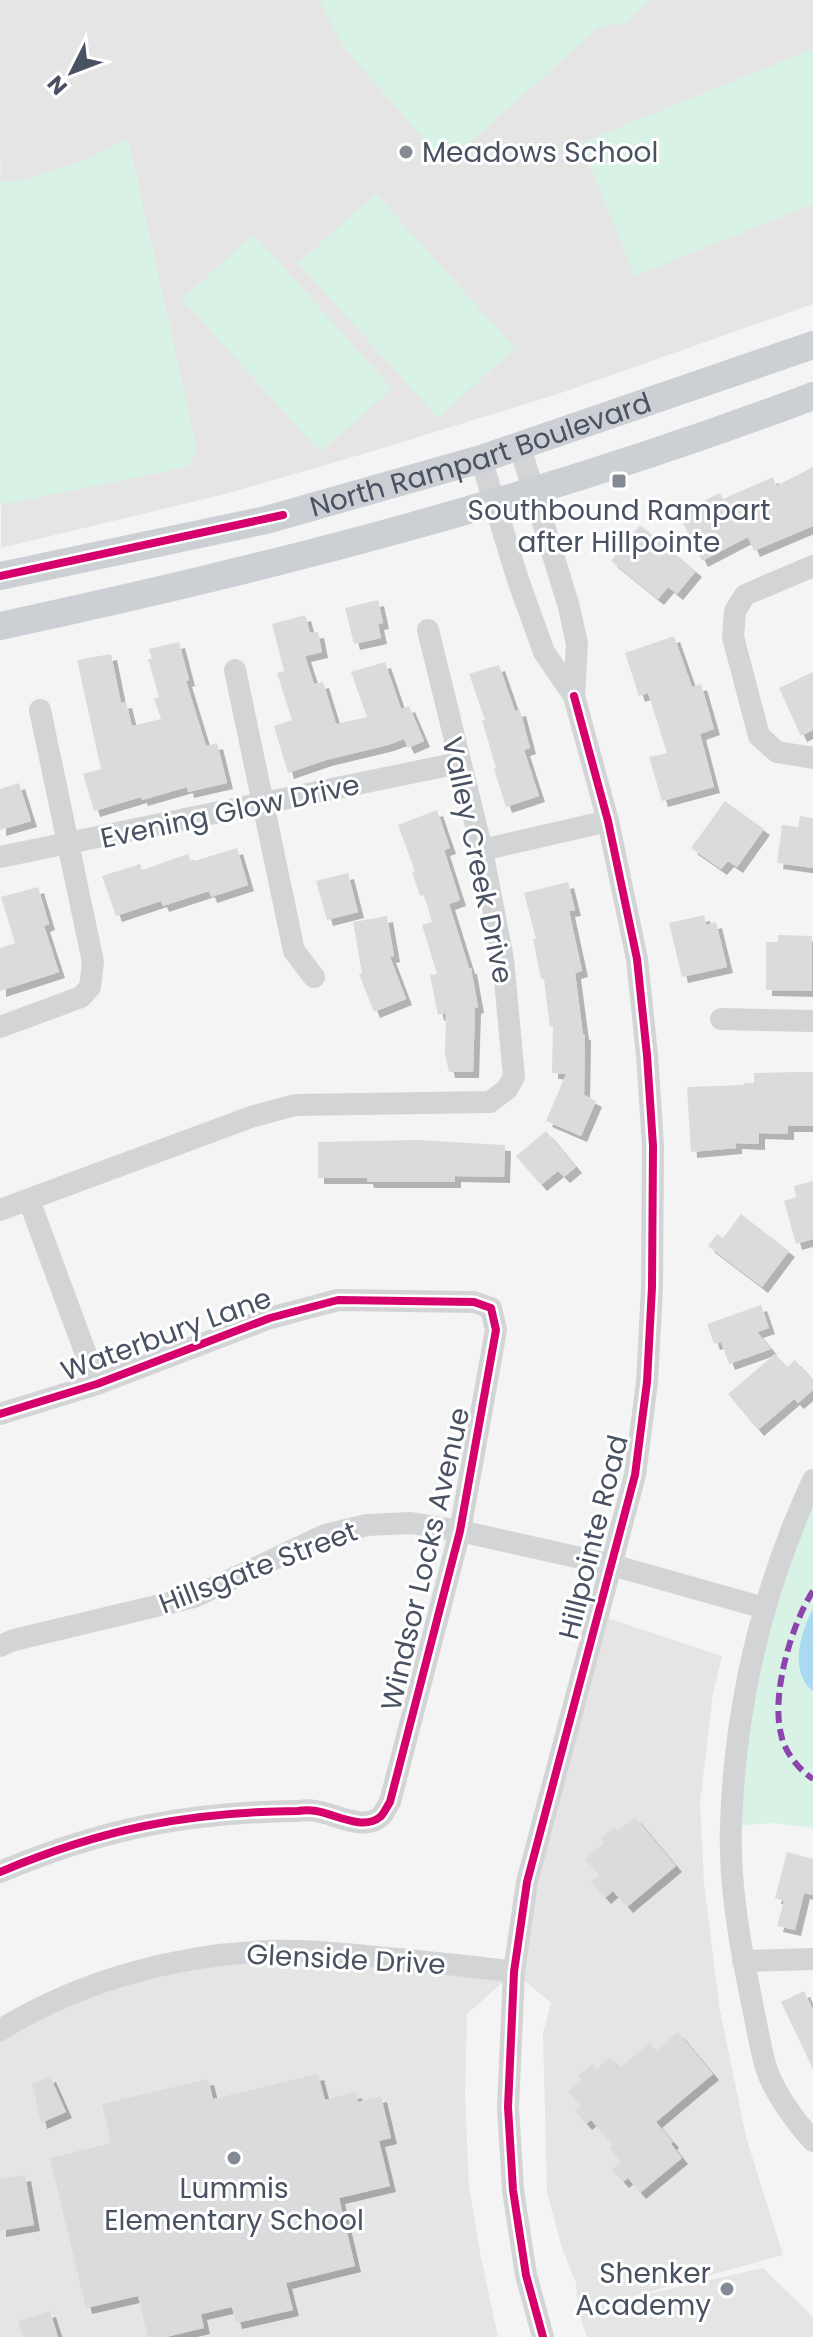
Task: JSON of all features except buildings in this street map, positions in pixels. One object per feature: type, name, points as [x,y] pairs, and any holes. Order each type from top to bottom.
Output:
[{"type":"main road","name":"North Rampart Boulevard","points":[[0,576],[266,520],[481,459],[813,345]]},
{"type":"main road","name":"North Rampart Boulevard","points":[[0,626],[158,592],[322,551],[534,492],[813,396]]},
{"type":"street","name":"Hillpointe Road","points":[[520,447],[569,607],[577,644],[574,696],[608,821],[637,959],[653,1146],[652,1287],[647,1382],[635,1475],[527,1882],[514,1972],[508,2107],[513,2190],[526,2275],[543,2337]]},
{"type":"street","name":"Hillpointe Road","points":[[481,459],[544,652],[574,696]]},
{"type":"street","points":[[813,566],[745,595],[735,611],[733,637],[759,736],[777,752],[813,758]]},
{"type":"street","name":"Valley Creek Drive","points":[[29,1200],[251,1117],[295,1105],[490,1102],[507,1089],[514,1077],[503,959],[482,850],[428,630]]},
{"type":"street","points":[[235,670],[294,951],[314,977]]},
{"type":"street","points":[[0,1027],[81,997],[90,987],[93,962],[40,710]]},
{"type":"street","name":"Evening Glow Drive","points":[[0,857],[459,763]]},
{"type":"street","points":[[482,850],[608,821]]},
{"type":"street","points":[[721,1019],[813,1021]]},
{"type":"street","points":[[0,1210],[29,1200],[97,1384]]},
{"type":"street","name":"Waterbury Lane","points":[[0,1414],[97,1384],[270,1318],[338,1300],[474,1302],[491,1308]]},
{"type":"street","name":"Windsor Locks Avenue","points":[[0,1872],[50,1851],[108,1833],[180,1818],[241,1811],[314,1810],[367,1823],[382,1816],[390,1802],[460,1531],[496,1330],[491,1308]]},
{"type":"street","points":[[813,1480],[796,1516],[764,1608],[739,1723],[731,1826],[732,1873],[743,1961],[766,2067],[794,2120],[813,2141]]},
{"type":"street","name":"Hillsgate Street","points":[[0,1646],[194,1597],[325,1535],[367,1525],[411,1523],[460,1531],[612,1565],[764,1608]]},
{"type":"street","name":"Glenside Drive","points":[[0,2030],[82,1989],[147,1968],[214,1955],[272,1951],[340,1953],[514,1972]]},
{"type":"street","points":[[743,1961],[813,1959]]},
{"type":"shaded area","name":"Meadows School","points":[[0,0],[813,0],[813,304],[558,394],[370,452],[225,494],[1,548]]},
{"type":"shaded area","points":[[598,1615],[722,1656],[713,1693],[700,1803],[704,1882],[719,2005],[746,2137],[783,2255],[609,2303],[763,2268],[813,2317],[813,2337],[587,2337],[578,2311],[576,2283],[562,2248],[547,2192],[543,2033],[551,2003],[514,1972],[467,2014],[465,2096],[469,2185],[498,2337],[0,2337],[0,2030],[20,2018],[214,1955],[513,1972]]},
{"type":"green space","points":[[319,0],[649,0],[626,23],[599,27],[446,164],[344,48]]},
{"type":"green space","points":[[813,49],[813,204],[635,276],[581,143]]},
{"type":"green space","points":[[128,138],[197,450],[187,467],[0,505],[0,182],[26,180],[85,160]]},
{"type":"green space","points":[[376,194],[515,348],[438,418],[298,263]]},
{"type":"green space","points":[[254,234],[392,389],[320,452],[182,299]]},
{"type":"green space","points":[[813,1480],[813,1828],[773,1823],[731,1826],[739,1723]]},
{"type":"water","points":[[813,1609],[813,1691],[801,1673],[799,1651],[804,1628]]},
{"type":"marked path","points":[[813,1591],[791,1641],[779,1700],[783,1740],[798,1765],[813,1779]]},
{"type":"cycle path","points":[[0,576],[283,515]]},
{"type":"cycle path","points":[[543,2337],[526,2275],[513,2190],[508,2107],[514,1972],[527,1882],[635,1475],[647,1382],[652,1287],[653,1146],[637,959],[608,821],[574,696]]},
{"type":"cycle path","points":[[0,1414],[97,1384],[270,1318],[338,1300],[474,1302],[491,1308],[496,1330],[460,1531],[390,1802],[381,1816],[373,1821],[357,1822],[307,1810],[182,1819],[74,1844],[0,1872]]},
{"type":"place","name":"Meadows School","points":[[406,152]]},
{"type":"place","name":"Southbound Rampart after Hillpointe","points":[[619,481]]},
{"type":"place","name":"Lummis Elementary School","points":[[234,2158]]},
{"type":"place","name":"Shenker Academy","points":[[727,2289]]}]
